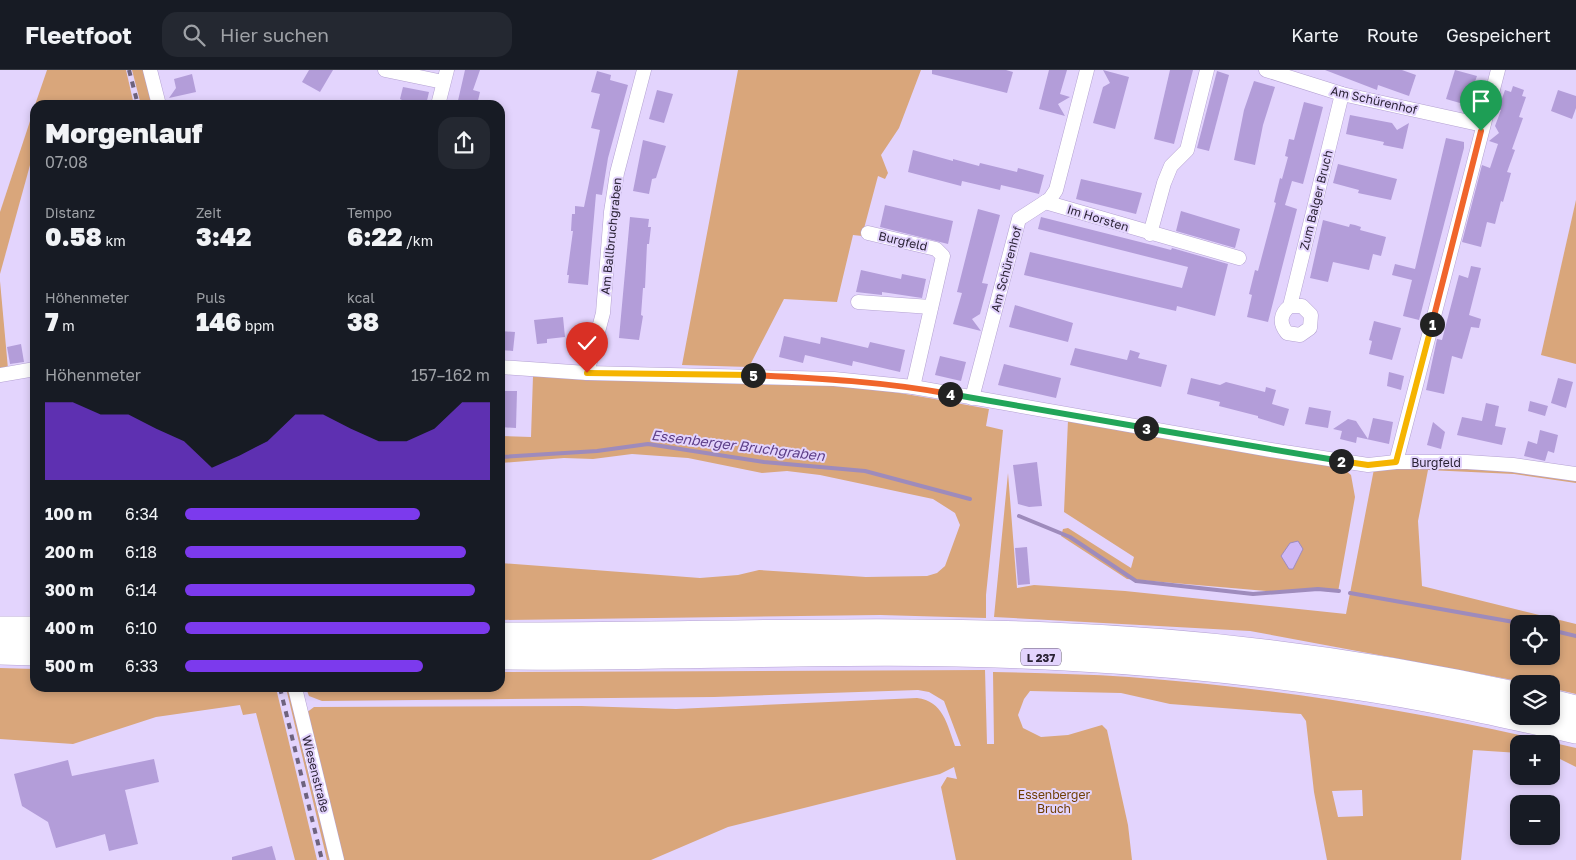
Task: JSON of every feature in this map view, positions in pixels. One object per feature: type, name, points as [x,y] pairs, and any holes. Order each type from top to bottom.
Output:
[{"type":"highway","points":[[0,629],[30,629]]},
{"type":"highway","name":"L 237","points":[[505,635],[877,631],[1122,638],[1327,660],[1510,693]]},
{"type":"highway","points":[[0,652],[30,653]]},
{"type":"highway","name":"L 237","points":[[505,658],[972,655],[1152,663],[1349,686],[1462,706],[1576,731]]},
{"type":"highway","points":[[1560,704],[1576,708]]},
{"type":"street","points":[[150,70],[158,100]]},
{"type":"street","points":[[385,70],[445,76],[439,100]]},
{"type":"street","name":"Am Ballbruchgraben","points":[[587,373],[603,313],[611,212],[618,173],[644,70]]},
{"type":"street","name":"Am Schürenhof","points":[[972,398],[1019,219],[1045,202],[1056,190],[1087,70]]},
{"type":"street","points":[[1150,234],[1164,183],[1171,166],[1187,150],[1208,70]]},
{"type":"street","name":"Am Schürenhof","points":[[1266,70],[1342,94],[1483,125]]},
{"type":"street","points":[[1396,462],[1498,70]]},
{"type":"street","name":"Zum Balger Bruch","points":[[1290,306],[1342,94]]},
{"type":"street","name":"Im Horsten","points":[[1045,202],[1150,234],[1239,258]]},
{"type":"street","name":"Burgfeld","points":[[868,233],[936,249],[943,256],[913,387]]},
{"type":"street","points":[[858,302],[931,308]]},
{"type":"street","name":"Burgfeld","points":[[505,367],[587,373],[834,379],[913,387],[1368,465],[1396,462],[1514,465],[1576,474]]},
{"type":"street","points":[[0,375],[30,370]]},
{"type":"street","name":"Wiesenstraße","points":[[296,692],[337,860]]},
{"type":"green space","points":[[47,70],[126,70],[133,100],[37,100]]},
{"type":"green space","points":[[132,70],[143,70],[151,100],[140,100]]},
{"type":"green space","points":[[738,70],[921,70],[899,128],[881,155],[888,173],[885,179],[878,176],[862,236],[853,235],[837,302],[784,299],[749,367],[682,365]]},
{"type":"green space","points":[[30,121],[30,165],[0,274],[0,212]]},
{"type":"green space","points":[[1576,200],[1576,364],[1541,355]]},
{"type":"green space","points":[[0,281],[8,369],[0,371]]},
{"type":"green space","points":[[533,376],[760,381],[836,385],[894,392],[989,409],[986,426],[1003,430],[986,595],[986,618],[880,615],[505,620],[505,563],[700,578],[738,575],[759,570],[866,577],[927,576],[937,573],[945,566],[960,525],[955,513],[933,499],[820,475],[787,471],[762,473],[688,458],[632,454],[593,459],[564,458],[505,463],[505,436],[531,437]]},
{"type":"green space","points":[[1068,420],[1343,468],[1351,475],[1355,497],[1338,592],[1310,590],[1289,593],[1127,579],[1061,536],[1063,529],[1068,528],[1131,568],[1134,557],[1064,512]]},
{"type":"green space","points":[[1469,466],[1576,478],[1576,483],[1514,474],[1428,470],[1418,521],[1422,586],[1540,615],[1510,615],[1510,665],[1560,665],[1560,620],[1576,624],[1576,694],[1560,690],[1560,675],[1510,675],[1510,680],[1250,631],[994,617],[1008,473],[1017,588],[1034,585],[1125,591],[1346,614],[1374,469]]},
{"type":"green space","points":[[0,668],[30,669],[30,692],[277,692],[317,860],[295,860],[256,713],[243,715],[240,705],[156,717],[73,744],[0,739]]},
{"type":"green space","name":"Essenberger Bruch","points":[[985,670],[987,744],[994,744],[993,672],[1129,677],[1242,688],[1410,713],[1521,735],[1510,735],[1510,752],[1473,750],[1461,860],[1327,860],[1314,792],[1306,721],[1301,714],[1170,704],[1121,693],[1030,691],[1024,699],[1018,715],[1023,728],[1041,737],[1068,735],[1102,725],[1107,730],[1128,825],[1132,860],[956,860],[941,787],[947,777],[957,779],[954,767],[940,774],[728,827],[651,860],[342,860],[306,713],[314,707],[581,706],[676,709],[917,698],[926,700],[938,709],[943,715],[955,746],[961,746],[944,701],[929,692],[918,690],[714,697],[322,701],[309,696],[308,692],[505,692],[505,672]],"holes":[[[1362,790],[1363,816],[1338,817],[1332,791]]]},
{"type":"green space","points":[[287,692],[291,692],[332,860],[327,860]]},
{"type":"green space","points":[[1560,744],[1576,748],[1576,767],[1560,759]]},
{"type":"shaded area","points":[[1298,541],[1303,549],[1293,569],[1289,569],[1281,556],[1290,543]]},
{"type":"building","points":[[309,70],[333,70],[320,92],[302,82]]},
{"type":"building","points":[[465,70],[480,70],[473,90],[480,92],[478,100],[458,100]]},
{"type":"building","points":[[932,70],[1006,70],[1013,72],[1007,93],[932,74]]},
{"type":"building","points":[[1049,70],[1067,70],[1060,94],[1070,97],[1058,104],[1065,116],[1039,109]]},
{"type":"building","points":[[1103,70],[1129,77],[1115,129],[1093,123],[1103,87],[1110,83]]},
{"type":"building","points":[[1170,70],[1193,70],[1174,144],[1154,139]]},
{"type":"building","points":[[1325,70],[1402,70],[1416,75],[1409,96],[1378,85],[1377,90]]},
{"type":"building","points":[[1455,70],[1477,76],[1467,105],[1446,99]]},
{"type":"building","points":[[597,71],[611,75],[610,80],[628,85],[608,158],[602,195],[596,194],[588,285],[568,283],[569,275],[567,275],[573,231],[571,231],[572,214],[575,214],[575,206],[584,207],[600,130],[591,128],[600,94],[591,92]]},
{"type":"building","points":[[1217,71],[1229,75],[1209,151],[1197,148]]},
{"type":"building","points":[[192,74],[196,92],[169,98],[176,88],[174,79]]},
{"type":"building","points":[[1254,81],[1275,87],[1263,125],[1255,165],[1234,160],[1244,110]]},
{"type":"building","points":[[1513,86],[1524,90],[1522,96],[1526,97],[1519,117],[1523,118],[1512,149],[1515,150],[1507,172],[1511,173],[1503,202],[1501,201],[1495,224],[1487,222],[1481,247],[1462,242],[1482,165],[1490,168],[1498,144],[1489,141],[1499,133],[1495,126],[1501,110],[1498,110],[1505,90],[1511,92]]},
{"type":"building","points":[[403,87],[429,92],[427,100],[400,99]]},
{"type":"building","points":[[657,90],[673,94],[664,123],[649,119]]},
{"type":"building","points":[[1558,90],[1576,96],[1576,108],[1572,119],[1551,111]]},
{"type":"building","points":[[1304,102],[1323,107],[1303,184],[1292,181],[1285,205],[1297,209],[1268,322],[1247,317],[1252,295],[1249,294],[1255,270],[1258,271],[1276,203],[1274,202],[1280,178],[1282,179],[1288,157],[1285,156],[1289,139],[1294,140]]},
{"type":"building","points":[[1350,115],[1392,123],[1397,130],[1409,123],[1403,149],[1383,145],[1384,142],[1346,134]]},
{"type":"building","points":[[1446,138],[1464,142],[1464,148],[1419,320],[1403,316],[1412,280],[1392,275],[1395,264],[1415,269]]},
{"type":"building","points":[[643,140],[666,146],[656,178],[652,179],[649,194],[633,191]]},
{"type":"building","points":[[913,150],[979,166],[980,163],[1017,172],[1018,168],[1044,175],[1039,194],[1001,185],[1000,190],[962,181],[961,186],[908,172]]},
{"type":"building","points":[[1338,164],[1397,179],[1391,200],[1358,193],[1359,190],[1333,183]]},
{"type":"building","points":[[1081,179],[1142,193],[1136,214],[1076,199]]},
{"type":"building","points":[[885,205],[953,221],[948,244],[880,227]]},
{"type":"building","points":[[978,209],[1000,215],[982,283],[988,284],[980,314],[972,319],[981,331],[953,324],[962,293],[957,292]]},
{"type":"building","points":[[1181,211],[1240,229],[1235,248],[1176,231]]},
{"type":"building","points":[[630,217],[649,219],[648,227],[651,227],[649,244],[647,244],[645,288],[643,288],[641,315],[643,316],[639,340],[619,338]]},
{"type":"building","points":[[1041,217],[1171,250],[1172,248],[1228,264],[1215,316],[1177,306],[1176,311],[1024,275],[1030,252],[1182,288],[1188,267],[1038,229]]},
{"type":"building","points":[[1323,220],[1349,227],[1350,224],[1355,225],[1361,227],[1360,230],[1386,237],[1381,256],[1373,254],[1369,270],[1333,262],[1328,282],[1310,278]]},
{"type":"building","points":[[1471,266],[1481,268],[1469,315],[1481,319],[1479,328],[1471,327],[1462,359],[1452,356],[1444,394],[1426,390],[1437,339],[1442,340],[1459,275],[1468,278]]},
{"type":"building","points":[[861,270],[901,279],[902,274],[926,279],[922,298],[882,292],[882,295],[856,292]]},
{"type":"building","points":[[1015,305],[1073,323],[1068,342],[1009,327]]},
{"type":"building","points":[[563,317],[565,337],[547,339],[547,343],[537,344],[534,320]]},
{"type":"building","points":[[1374,321],[1401,328],[1392,360],[1369,354],[1372,341],[1369,340]]},
{"type":"building","points":[[505,331],[515,332],[513,351],[505,350]]},
{"type":"building","points":[[784,336],[820,344],[821,337],[868,348],[870,342],[905,350],[900,372],[853,361],[852,366],[805,355],[803,363],[779,357]]},
{"type":"building","points":[[21,344],[24,362],[10,364],[7,347]]},
{"type":"building","points":[[1075,348],[1127,360],[1130,350],[1140,353],[1138,358],[1167,365],[1161,387],[1070,365]]},
{"type":"building","points":[[940,356],[966,362],[961,381],[935,375]]},
{"type":"building","points":[[1004,364],[1061,378],[1056,398],[998,385]]},
{"type":"building","points":[[1389,372],[1404,376],[1401,390],[1387,386]]},
{"type":"building","points":[[1191,378],[1220,385],[1226,382],[1265,392],[1266,387],[1276,390],[1272,404],[1289,409],[1284,426],[1258,418],[1258,416],[1219,406],[1220,402],[1187,394]]},
{"type":"building","points":[[1558,378],[1573,382],[1566,408],[1551,403]]},
{"type":"building","points":[[505,391],[517,391],[516,428],[505,427]]},
{"type":"building","points":[[1530,401],[1548,406],[1545,416],[1528,411]]},
{"type":"building","points":[[1486,403],[1499,406],[1495,426],[1506,428],[1502,445],[1457,435],[1462,417],[1482,421]]},
{"type":"building","points":[[1309,407],[1331,411],[1328,428],[1305,424]]},
{"type":"building","points":[[1373,418],[1393,422],[1389,444],[1357,437],[1356,443],[1340,439],[1342,431],[1333,429],[1348,419],[1356,421],[1368,439]]},
{"type":"building","points":[[1433,422],[1445,432],[1441,449],[1427,445]]},
{"type":"building","points":[[1540,430],[1558,435],[1554,453],[1548,451],[1545,461],[1524,456],[1528,441],[1537,444]]},
{"type":"building","points":[[1037,462],[1042,506],[1029,507],[1018,504],[1013,465]]},
{"type":"building","points":[[1027,547],[1030,584],[1018,585],[1015,548]]},
{"type":"building","points":[[154,759],[159,782],[125,790],[138,844],[109,851],[105,834],[56,848],[48,822],[22,806],[14,774],[68,760],[72,776]]},
{"type":"building","points":[[272,846],[276,860],[232,860],[232,857]]},
{"type":"waterway","name":"Essenberger Bruchgraben","points":[[505,457],[597,451],[648,444],[764,462],[865,471],[970,499]]},
{"type":"waterway","name":"Essenberger Bruchgraben","points":[[1019,516],[1070,537],[1136,581],[1253,594],[1318,589],[1339,591]]},
{"type":"waterway","name":"Essenberger Bruchgraben","points":[[1350,593],[1510,621]]},
{"type":"waterway","name":"Essenberger Bruchgraben","points":[[1560,632],[1576,636]]},
{"type":"railway","points":[[129,70],[137,100]]},
{"type":"railway","points":[[281,692],[322,860]]},
{"type":"route","points":[[587,373],[740,375],[834,379],[913,387],[1271,450],[1368,465],[1396,462],[1481,131]]}]
